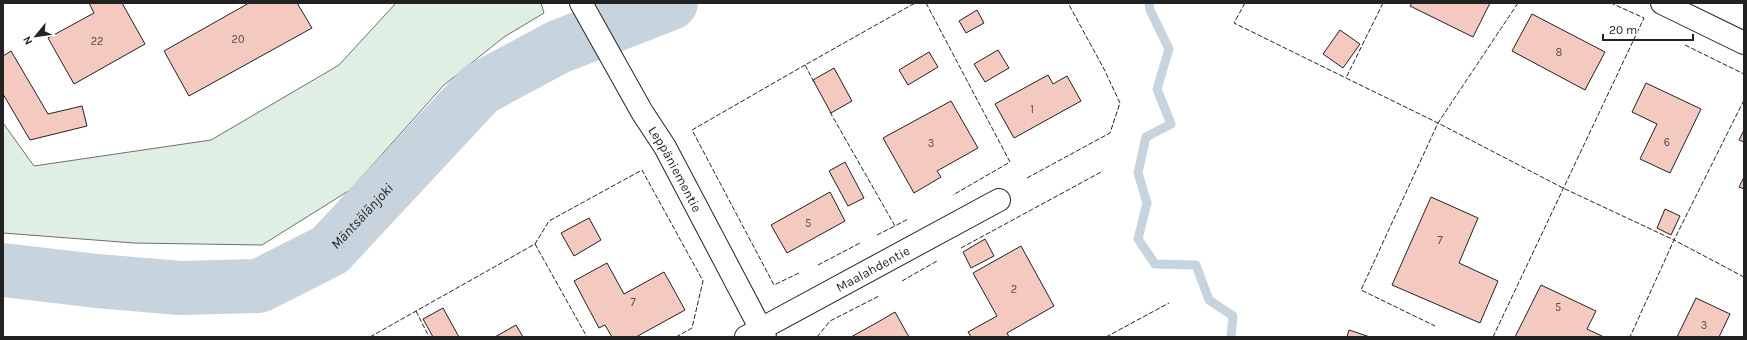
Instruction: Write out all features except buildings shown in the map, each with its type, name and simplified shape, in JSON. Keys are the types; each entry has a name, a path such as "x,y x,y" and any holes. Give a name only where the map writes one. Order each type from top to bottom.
{"street":[{"name":"Leppäniementie","path":"581,3 642,112 665,147 757,334"},
{"path":"1662,3 1744,43"},
{"name":"Maalahdentie","path":"757,334 999,200"}],"green space":[{"path":"396,3 541,3 544,13 504,37 444,85 350,190 262,245 134,243 3,233 3,123 34,166 211,140 339,65"}],"waterway":[{"name":"Mäntsälänjoki","path":"3,270 97,281 180,288 259,286 330,250 480,89 558,47 671,3"},
{"path":"1149,3 1150,10 1169,49 1157,89 1171,124 1146,137 1138,173 1147,203 1138,239 1155,264 1196,265 1209,300 1233,316 1231,337"}],"fence":[{"path":"814,82 805,65 915,3"},
{"path":"926,3 1010,162 953,195"},
{"path":"1027,178 1110,133 1120,103 1104,69 1068,3"},
{"path":"1245,3 1234,23 1346,78"},
{"path":"1383,3 1346,78 1438,123 1361,290 1435,326"},
{"path":"1518,3 1438,123 1563,188 1674,240 1630,337"},
{"path":"1493,337 1644,18 1611,3"},
{"path":"1685,45 1744,74"},
{"path":"799,273 774,285 692,130 805,65"},
{"path":"1744,100 1674,240 1744,277"},
{"path":"830,112 895,226 908,219"},
{"path":"370,337 535,244 549,221 642,170 703,281 692,328 676,337"},
{"path":"961,248 1103,171"},
{"path":"877,235 895,226"},
{"path":"818,265 860,243"},
{"path":"535,244 587,337"},
{"path":"902,281 937,261"},
{"path":"817,337 830,321 879,296"},
{"path":"1106,337 1169,303"},
{"path":"416,311 429,337"}]}
